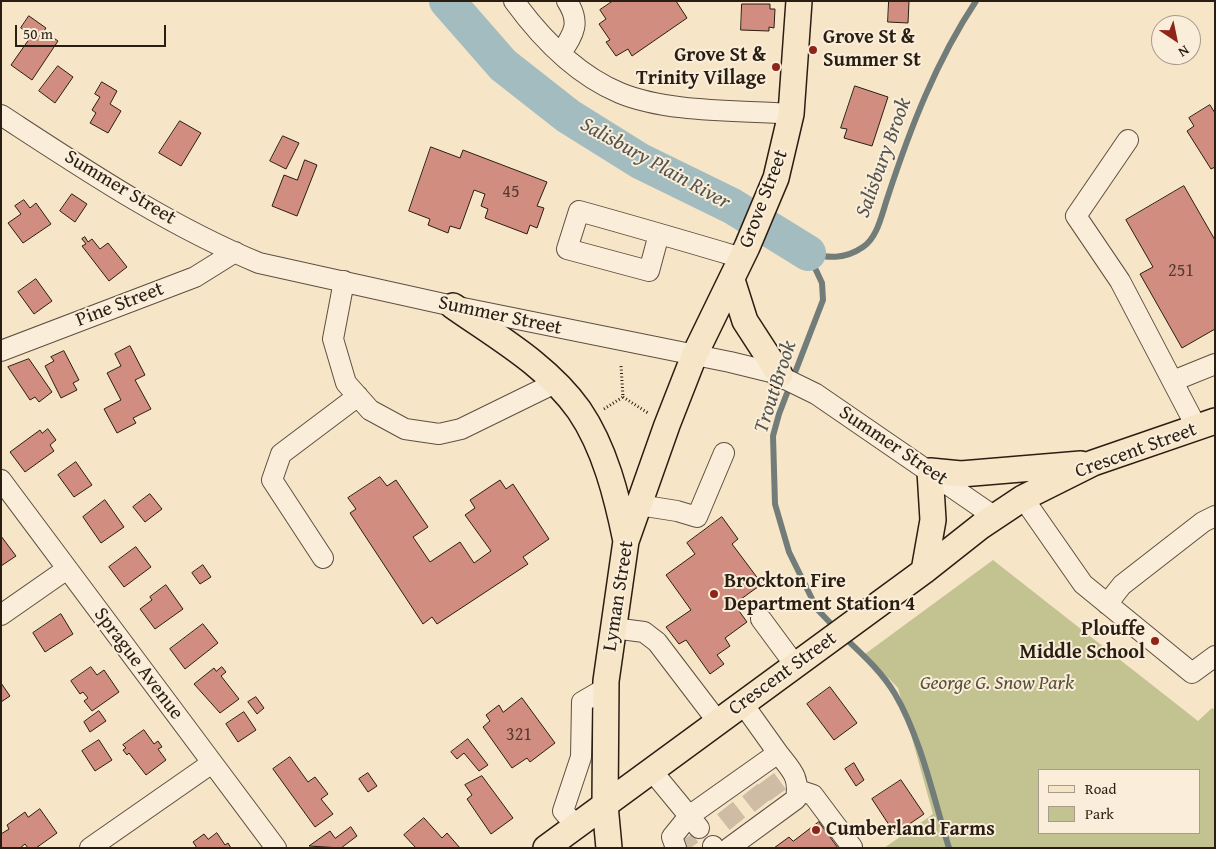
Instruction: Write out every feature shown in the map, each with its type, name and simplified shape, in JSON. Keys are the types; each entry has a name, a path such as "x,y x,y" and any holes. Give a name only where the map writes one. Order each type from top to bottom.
{"main road":[{"name":"Grove Street","path":"694,356 768,201 783,155 791,114 799,1"},
{"path":"740,262 745,322 780,375"},
{"path":"453,306 527,357 555,383 579,410 596,439 617,498 626,541"},
{"name":"Lyman Street","path":"609,848 604,805 606,688 626,541 694,356"},
{"name":"Crescent Street","path":"546,848 1023,498 1093,463 1206,425"},
{"path":"924,571 933,520 930,472 961,474 1093,463"}],"street":[{"path":"514,1 560,53 600,82 620,93 680,106 791,114"},
{"path":"560,53 574,33 575,14 567,1"},
{"name":"Summer Street","path":"1,115 146,206 235,252 287,270 730,362 780,375 816,394 995,517"},
{"path":"1128,140 1076,216 1120,281 1173,381 1206,425"},
{"path":"659,234 740,262"},
{"name":"Pine Street","path":"1,351 195,277 235,252"},
{"path":"344,281 333,339 346,383 370,410 405,429 439,434 473,424 555,383"},
{"path":"1173,381 1215,364"},
{"path":"323,558 272,480 281,454 358,396"},
{"path":"639,505 678,511 697,517 724,452"},
{"name":"Sprague Avenue","path":"1,480 276,848"},
{"path":"1023,498 1082,584 1192,673 1215,656"},
{"path":"1107,604 1122,585 1203,522 1215,516"},
{"path":"1,615 67,569"},
{"path":"761,619 795,665"},
{"path":"613,628 644,632 657,642 718,722"},
{"path":"576,826 563,811 581,757 582,702 606,688"},
{"path":"743,704 796,776 780,804"},
{"path":"652,770 685,832 754,779 778,753"},
{"path":"90,848 212,764"},
{"path":"719,847 780,804 814,795 852,847"}],"path":[{"path":"620,366 623,397"},
{"path":"623,397 648,413"},
{"path":"598,414 623,397"}],"green space":[{"name":"George G. Snow Park","path":"993,560 1198,721 1212,708 1215,710 1215,848 884,848 933,814 898,688 865,654"}],"building":[{"path":"613,1 676,1 687,18 632,56 628,49 616,56 606,42 610,40 599,24 606,19 600,10"},
{"path":"889,1 909,1 908,23 888,22"},
{"path":"742,4 770,4 770,9 775,9 774,28 769,27 769,31 741,30"},
{"path":"29,16 46,28 44,31 58,41 32,80 11,65 32,35 21,28"},
{"path":"58,66 73,77 55,103 39,91"},
{"path":"102,82 117,91 110,104 121,111 108,133 90,123 96,113 92,110 100,97 95,94"},
{"path":"855,86 888,97 872,146 844,138 847,129 841,128"},
{"path":"1210,105 1215,113 1215,167 1211,169 1187,131 1194,126 1189,118"},
{"path":"180,121 201,133 181,166 159,153"},
{"path":"283,136 299,143 286,169 270,161"},
{"path":"431,147 460,158 463,150 547,182 537,206 544,208 537,228 530,225 527,234 485,218 488,209 481,206 485,194 474,190 460,229 450,226 448,233 428,225 430,219 409,211"},
{"path":"305,160 317,165 297,216 272,206 284,175 297,180"},
{"path":"1184,186 1215,240 1215,329 1182,348 1140,274 1153,267 1126,220"},
{"path":"72,194 87,204 75,222 60,211"},
{"path":"24,200 30,208 36,203 51,224 23,243 8,223 21,214 15,206"},
{"path":"85,237 88,242 92,239 100,249 108,243 127,267 109,281 82,246 86,244 82,239"},
{"path":"36,279 52,301 34,314 18,292"},
{"path":"130,346 145,375 135,380 151,409 133,418 136,423 117,433 104,409 121,400 107,373 121,366 115,354"},
{"path":"64,351 79,380 73,383 77,390 61,398 45,366 54,361 51,357"},
{"path":"29,359 52,392 39,402 35,397 30,400 8,367"},
{"path":"48,429 56,440 50,445 54,451 25,472 10,452 40,430 42,433"},
{"path":"76,462 92,485 74,497 58,475"},
{"path":"380,477 387,486 396,480 428,527 413,537 430,562 460,542 474,563 491,551 465,515 475,508 470,500 500,480 506,489 513,484 549,539 523,557 528,564 437,624 432,617 423,624 350,513 356,509 348,498"},
{"path":"150,494 162,509 145,522 133,507"},
{"path":"105,500 124,527 101,543 83,517"},
{"name":"Brockton Fire Department Station 4","path":"722,517 738,539 732,544 762,584 734,604 747,622 725,638 730,646 717,655 724,664 710,674 686,640 679,644 666,627 691,610 666,575 695,554 687,543"},
{"path":"1,536 16,556 1,566"},
{"path":"136,547 151,567 124,587 109,567"},
{"path":"203,565 211,577 200,584 192,573"},
{"path":"166,585 183,609 155,629 140,609 152,600 150,597"},
{"path":"61,614 73,634 45,652 33,633"},
{"path":"203,624 218,643 185,669 170,649"},
{"path":"91,667 97,675 104,670 119,692 92,711 84,701 88,698 83,692 80,694 71,681"},
{"path":"222,667 226,672 221,676 239,699 220,713 194,684 214,668 216,671"},
{"path":"1,683 10,696 1,702"},
{"path":"830,687 857,723 834,740 807,704"},
{"path":"256,697 264,708 257,714 248,702"},
{"path":"522,698 555,743 530,762 527,758 512,768 483,727 490,721 486,715 499,705 503,712"},
{"path":"99,711 106,721 90,732 84,722"},
{"path":"244,712 256,730 238,742 226,724"},
{"path":"144,730 154,744 158,741 162,747 158,749 166,760 146,775 129,753 127,755 123,750 126,748 123,745"},
{"path":"468,739 488,765 479,771 464,753 457,759 451,752"},
{"path":"99,740 112,760 95,771 82,751"},
{"path":"290,757 308,782 315,777 328,794 321,799 333,814 315,827 273,769"},
{"path":"854,763 864,780 856,786 845,769"},
{"path":"368,773 377,786 368,792 359,779"},
{"path":"482,776 513,818 491,834 467,799 472,795 465,785"},
{"path":"901,780 924,814 895,834 872,799"},
{"path":"40,809 57,833 36,848 28,848 25,844 20,848 1,848 1,834 9,829 7,825 25,812 28,817"},
{"path":"424,818 442,838 447,833 460,848 416,848 404,835"},
{"name":"Cumberland Farms","path":"819,822 838,848 774,848 789,837 793,841"},
{"path":"351,827 357,836 341,848 309,846 330,831 335,838"},
{"path":"217,833 225,845 228,843 231,848 197,848 193,842 204,834 208,839"}],"waterway":[{"name":"Salisbury Plain River","path":"447,1 503,65 568,116 640,161 732,206 808,253"},
{"name":"Salisbury Brook","path":"808,253 829,257 843,256 856,251 868,243 879,224 905,146 936,71 976,1"},
{"name":"Trout Brook","path":"808,253 822,283 823,300 779,414 773,436 775,504 789,552 817,609 837,630"},
{"name":"Trout Brook","path":"844,637 884,678 904,711 920,749 949,848"}],"tunnel":[{"path":"766,779 780,798"},
{"path":"750,790 765,809"},
{"path":"725,808 740,827"},
{"path":"684,839 690,848"}],"place":[{"name":"Grove St & Summer St","path":"813,50"},
{"name":"Grove St & Trinity Village","path":"776,67"},
{"name":"Brockton Fire Department Station 4","path":"714,594"},
{"name":"Plouffe Middle School","path":"1155,641"},
{"name":"Cumberland Farms","path":"816,830"}]}
